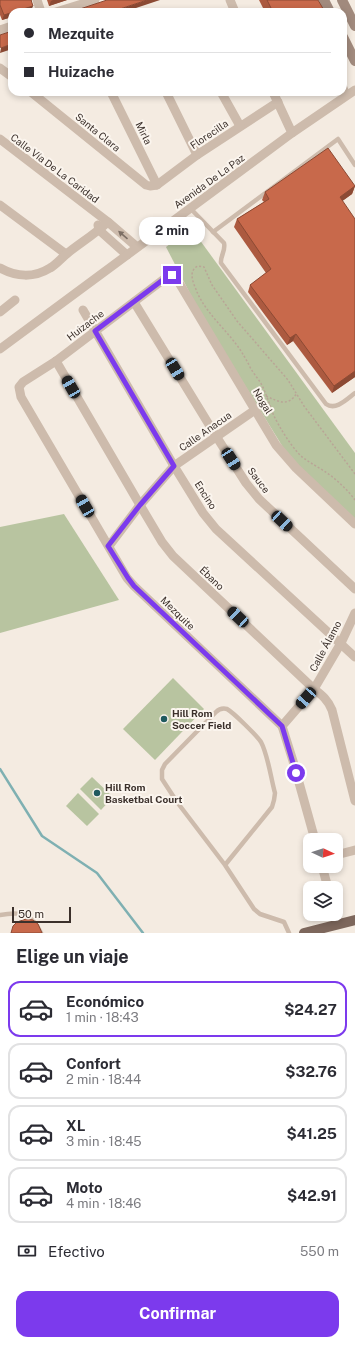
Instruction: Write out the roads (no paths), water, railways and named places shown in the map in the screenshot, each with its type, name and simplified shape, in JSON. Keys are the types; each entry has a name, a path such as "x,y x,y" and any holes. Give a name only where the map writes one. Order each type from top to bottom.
{"main road":[{"path":"347,10 355,26"},
{"path":"347,49 355,61"},
{"path":"304,933 355,920"}],"street":[{"path":"68,8 90,1"},
{"name":"Santa Clara","path":"36,96 146,185 155,185"},
{"name":"Mirla","path":"113,96 155,185"},
{"path":"168,96 197,155"},
{"path":"223,96 240,126"},
{"path":"275,96 292,133"},
{"name":"Avenida De La Paz","path":"0,349 292,133 346,96"},
{"name":"Florecilla","path":"155,185 197,155 278,102"},
{"name":"Calle Vía De La Caridad","path":"2,142 97,213 137,247"},
{"path":"0,206 66,254"},
{"name":"Calle Vía De La Caridad","path":"97,213 99,230"},
{"path":"0,268 15,275 23,276 42,272 51,268 66,254 108,222"},
{"path":"99,230 127,255"},
{"name":"Huizache","path":"21,397 19,387 23,382 56,361 168,276 172,275"},
{"name":"Nogal","path":"172,275 177,278 276,445 296,468 355,524"},
{"path":"0,312 15,300"},
{"name":"Sauce","path":"134,302 246,483 259,499 355,589"},
{"name":"Encino","path":"83,310 203,513 216,528 355,657"},
{"name":"Ébano","path":"56,361 162,542 173,556 314,689 324,696 332,710 355,801"},
{"name":"Mezquite","path":"21,397 108,546 134,586 282,726 313,833"},
{"name":"Calle Anacua","path":"108,546 140,505 174,466 255,410"},
{"name":"Calle Álamo","path":"282,726 314,689 355,613"},
{"path":"343,853 355,850"}],"lane":[{"path":"213,232 338,139 355,165"},
{"path":"190,208 225,246 221,263 326,404 332,407 337,406 355,393"},
{"path":"225,865 272,807 275,794 261,743 235,715 227,709 220,709 168,760 161,774 164,784 225,865 254,909 260,914 284,922 289,933"},
{"path":"0,915 17,913 26,915 37,925 41,933"}],"waterway":[{"path":"0,769 42,836 97,873 143,933"}],"place":[{"name":"Hill Rom Soccer Field","path":"164,719"},
{"name":"Hill Rom Basketbal Court","path":"97,793"}]}
